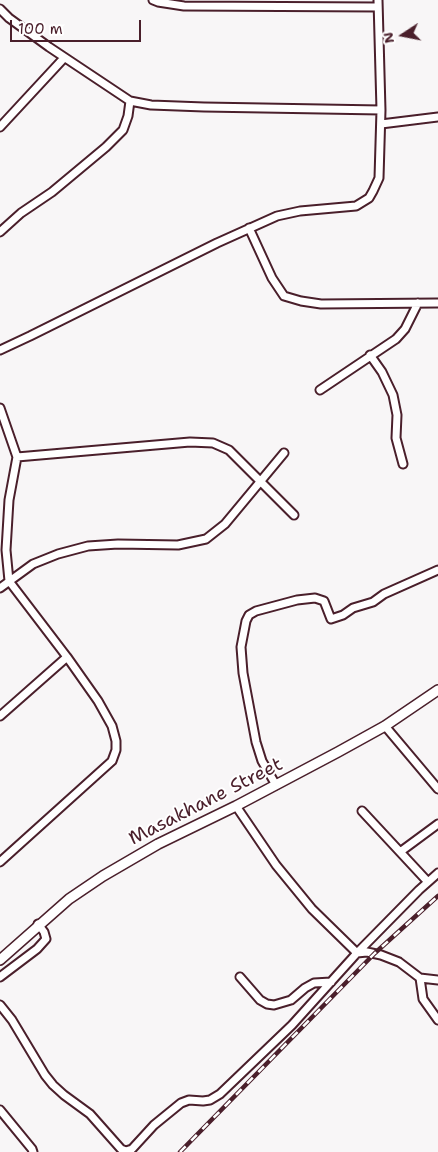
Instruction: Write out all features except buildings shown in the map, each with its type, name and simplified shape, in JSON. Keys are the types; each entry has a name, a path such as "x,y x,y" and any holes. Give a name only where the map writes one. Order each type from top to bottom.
{"street":[{"path":"0,350 276,216 300,211 356,206 369,198 374,191 378,178 381,110 378,3 184,6 153,0"},
{"path":"0,9 9,18 64,58 130,101 151,105 204,107 381,110"},
{"path":"0,127 64,58"},
{"path":"0,232 21,213 52,192 123,130 128,116 130,101"},
{"path":"380,124 438,117"},
{"path":"249,228 272,278 284,296 301,302 321,304 438,303"},
{"path":"320,390 396,339 405,329 418,303"},
{"path":"370,355 382,372 393,395 397,415 396,438 403,464"},
{"path":"0,408 17,457 9,500 6,550 9,581 67,657 98,702 112,726 116,741 116,750 112,761 0,862"},
{"path":"17,457 190,442 213,443 229,450 294,515"},
{"path":"0,588 33,564 58,554 88,546 118,544 178,545 201,541 225,524 284,453"},
{"path":"276,785 262,761 256,742 243,673 241,647 249,615 256,611 297,600 320,598 324,601 331,619 353,608 373,602 384,594 438,570"},
{"path":"0,716 67,657"},
{"name":"Masakhane Street","path":"0,960 38,924 69,899 134,857 236,806 385,726 438,690"},
{"path":"385,726 438,788"},
{"path":"236,806 276,865 318,915 357,953 381,955 400,962 420,978 438,980"},
{"path":"362,811 428,882"},
{"path":"400,852 438,824"},
{"path":"0,1005 12,1020 45,1075 64,1095 90,1114 121,1150 126,1151 132,1149 154,1125 181,1103 189,1100 210,1100 220,1094 292,1025 357,953 438,873"},
{"path":"0,977 37,950 46,939 44,932 38,924"},
{"path":"240,976 260,1000 274,1005 291,1000 314,983 330,982"},
{"path":"420,978 423,999 438,1020"},
{"path":"0,1110 33,1152"}],"railway":[{"path":"180,1152 375,953 438,896"}]}
